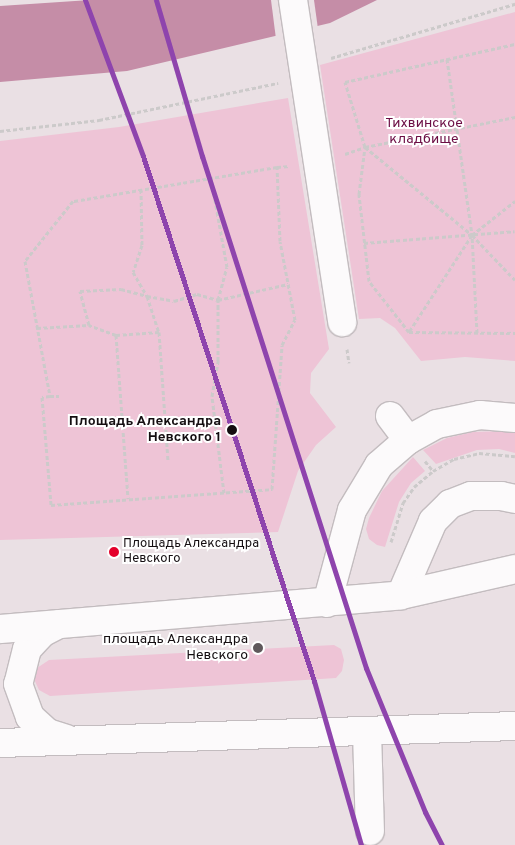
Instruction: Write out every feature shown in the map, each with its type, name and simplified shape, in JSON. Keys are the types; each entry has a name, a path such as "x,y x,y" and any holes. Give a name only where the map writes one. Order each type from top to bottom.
{"main road":[{"path":"293,0 311,67 342,322"},
{"path":"327,603 340,549 359,496 379,465 408,440 456,418 480,415 515,418"},
{"path":"390,416 408,440"},
{"path":"401,595 433,521 450,504 471,496 501,496 515,499"},
{"path":"0,628 327,603 401,595 515,570"},
{"path":"63,622 43,632 27,650 18,684 30,717 48,733 70,740"},
{"path":"0,743 515,726"},
{"path":"463,729 515,746"},
{"path":"367,732 370,831"}],"path":[{"path":"0,131 99,120 278,82 289,75 311,67 515,4"},
{"path":"409,332 369,281 359,194 365,147 345,82 515,44"},
{"path":"447,59 472,235 477,333"},
{"path":"342,155 365,147 515,117"},
{"path":"365,147 472,235 515,280"},
{"path":"50,396 25,261 73,201 277,167 300,165"},
{"path":"59,396 42,397 51,505 272,489 282,345 295,320 280,241 277,167"},
{"path":"211,178 227,267 218,300 218,361 212,396 224,493"},
{"path":"141,189 142,245 133,272 147,296 159,332 168,460"},
{"path":"409,332 472,235 515,201"},
{"path":"356,244 515,231"},
{"path":"89,325 80,291 121,289 174,301 197,294 218,300 288,284"},
{"path":"37,328 89,325 116,335 159,332"},
{"path":"409,332 515,334"},
{"path":"116,335 128,499"}],"green space":[{"name":"Тихвинское кладбище","path":"515,12 515,361 465,357 421,361 395,328 380,318 359,319 320,65"},
{"path":"288,98 329,349 311,373 310,393 336,427 316,445 298,471 278,532 0,540 0,141 119,127"},
{"path":"504,431 515,433 515,453 499,449 477,450 436,464 423,450 447,438 473,432"},
{"path":"413,457 425,471 411,483 399,502 385,547 377,545 369,539 366,529 369,518 382,491"},
{"path":"334,645 341,649 344,660 342,671 336,678 50,696 39,690 34,679 37,668 49,660"}],"shaded area":[{"path":"90,0 377,0 330,23 127,71 0,82 0,6"}],"pier":[{"path":"271,0 314,0 318,29 276,39"}],"transit line":[{"path":"85,0 143,156 314,681 361,845"},
{"path":"156,0 202,156 366,668 425,812 442,845"}],"place":[{"name":"Площадь Александра Невского 1","path":"232,430"},
{"name":"Площадь Александра Невского","path":"114,552"},
{"name":"площадь Александра Невского","path":"258,648"}]}
